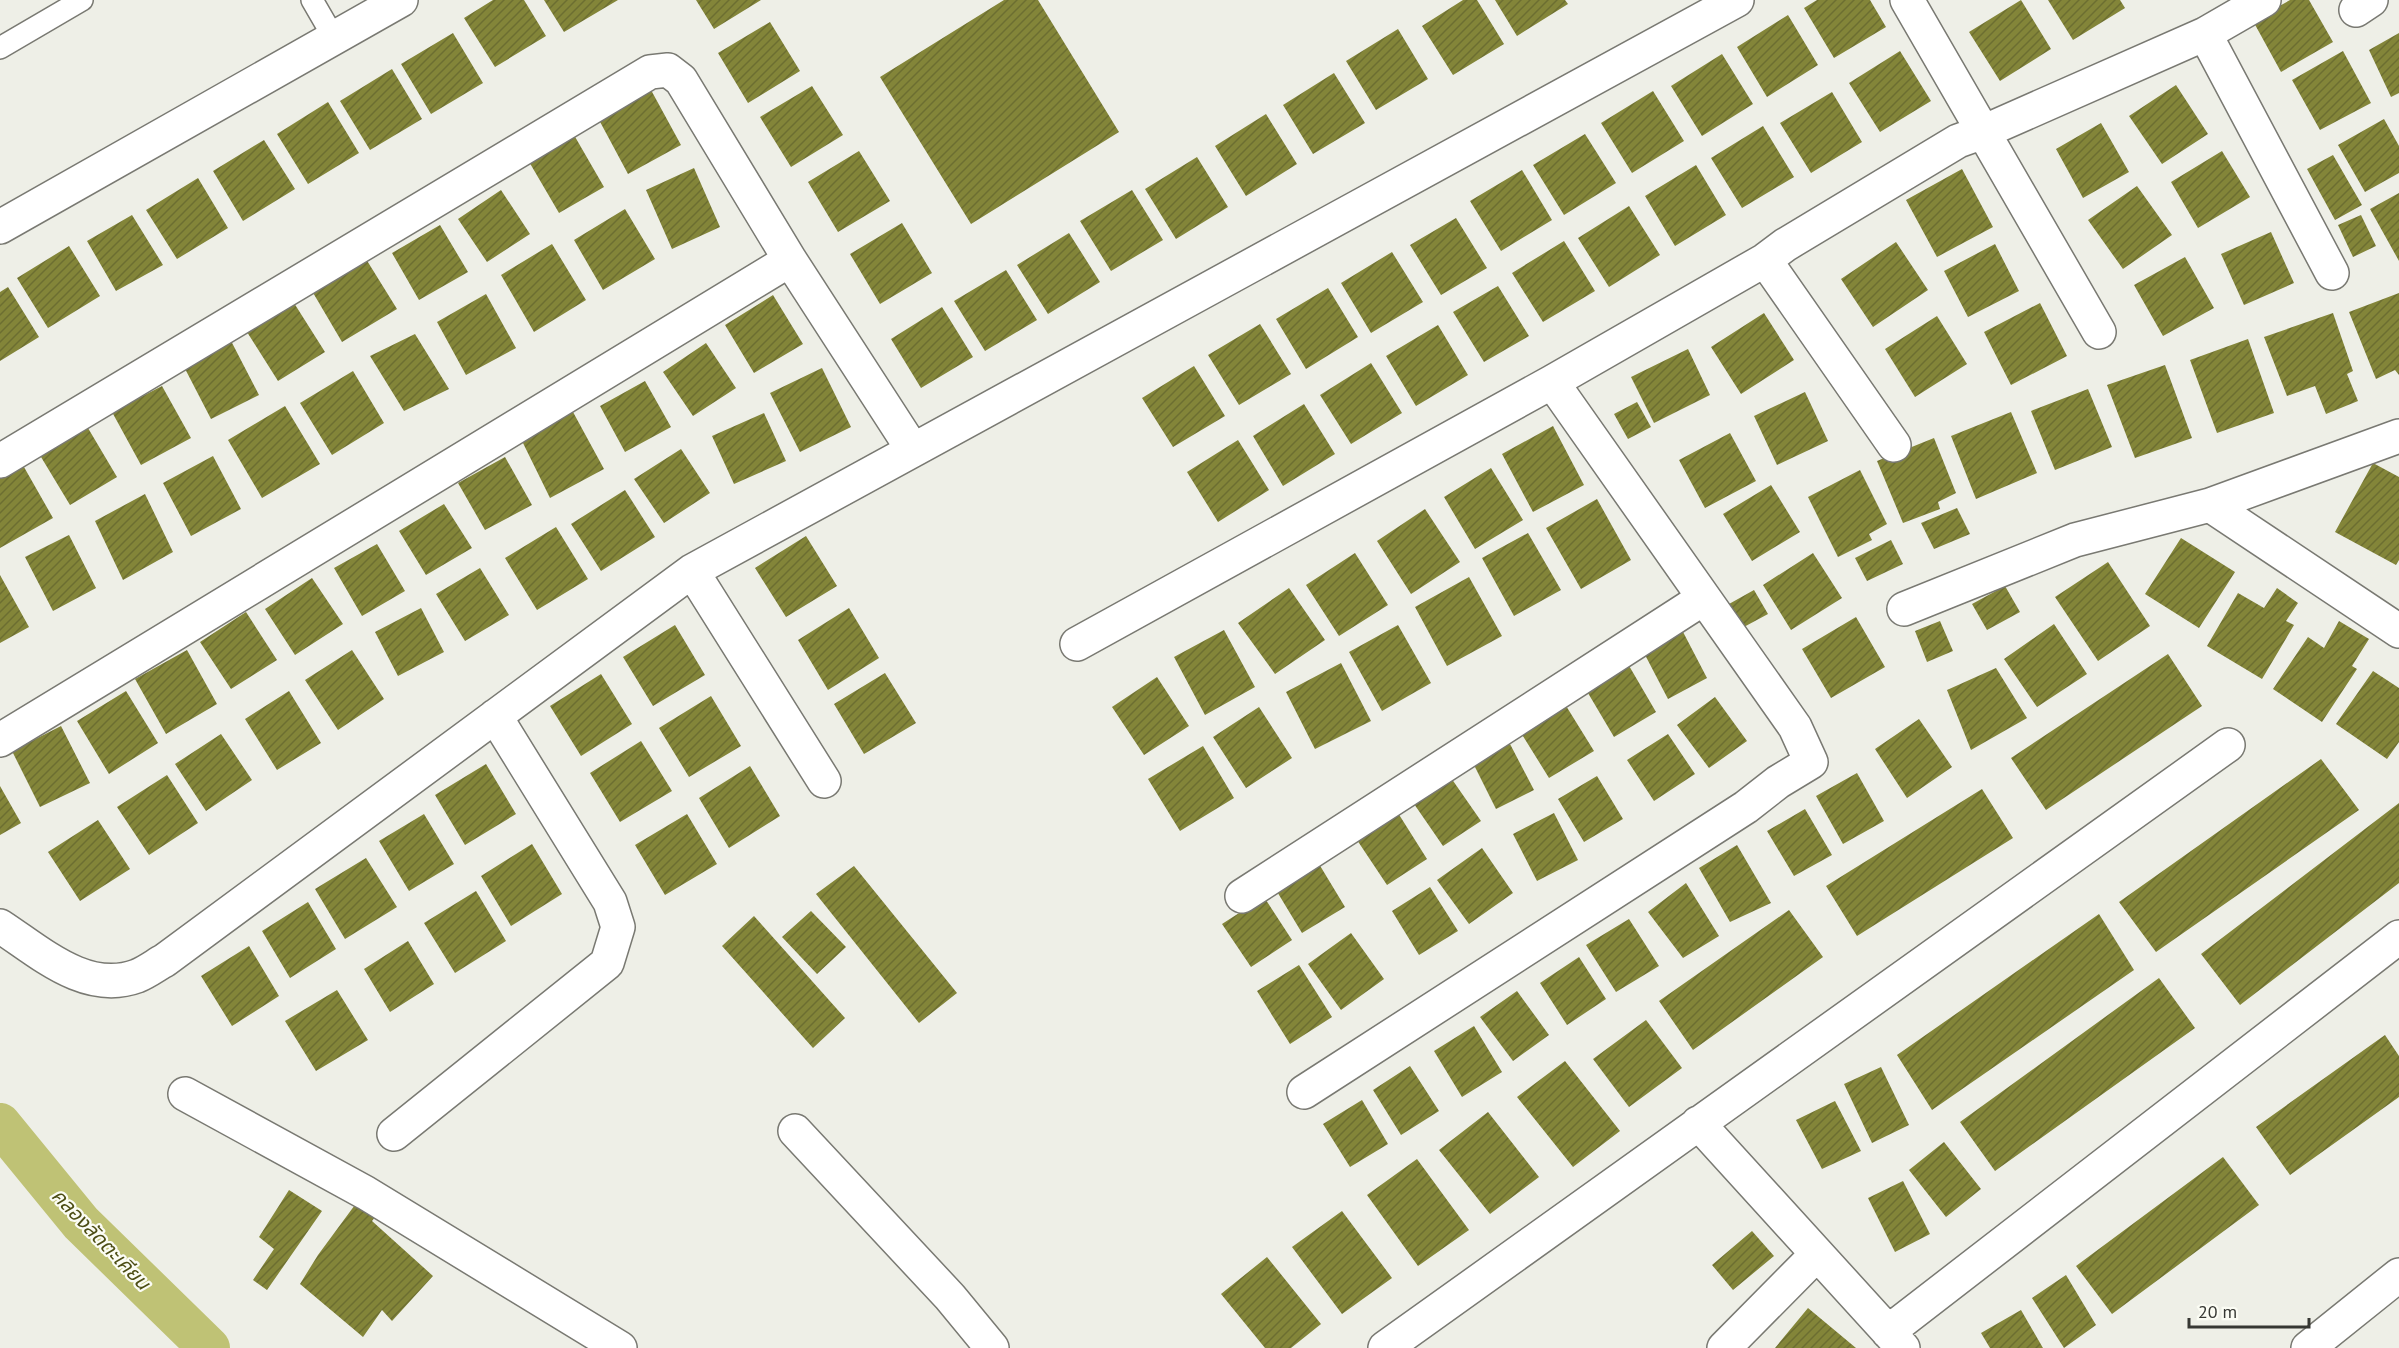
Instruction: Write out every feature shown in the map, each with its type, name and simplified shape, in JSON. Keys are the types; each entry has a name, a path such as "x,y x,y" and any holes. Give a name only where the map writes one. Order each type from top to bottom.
{"street":[{"path":"0,227 401,0"},
{"path":"0,926 69,972 106,981 137,976 165,960 692,571 1737,0"},
{"path":"1906,0 2099,332"},
{"path":"1077,644 1552,382 1765,260 1785,245 1958,141 2205,34 2264,0"},
{"path":"2205,34 2332,273"},
{"path":"0,461 650,72 668,70 681,80 790,260 913,450"},
{"path":"0,740 790,260"},
{"path":"1765,260 1894,445"},
{"path":"1304,1092 1736,814 1778,782 1811,762 1795,727 1552,382"},
{"path":"1904,609 2075,540 2210,505 2399,436"},
{"path":"2210,505 2399,631"},
{"path":"692,571 824,781"},
{"path":"1242,896 1704,598"},
{"path":"394,1134 607,963 618,927 610,902 495,716"},
{"path":"1385,1348 2228,745"},
{"path":"1698,1123 1895,1340 2399,937"},
{"path":"185,1094 366,1193 620,1348"},
{"path":"795,1131 950,1297 992,1348"},
{"path":"1724,1348 1817,1254"},
{"path":"2308,1348 2399,1275"}],"lane":[{"path":"0,48 82,0"},
{"path":"312,0 334,38"}],"building":[{"path":"493,0 524,0 546,36 495,67 464,18"},
{"path":"544,0 618,0 564,32"},
{"path":"696,0 761,0 714,29"},
{"path":"1004,0 1038,0 1119,132 971,224 880,77"},
{"path":"1463,0 1477,0 1504,44 1453,75 1422,26"},
{"path":"1495,0 1565,0 1568,4 1517,36"},
{"path":"1817,0 1870,0 1886,27 1834,58 1804,8"},
{"path":"2021,0 2051,49 2000,81 1969,32"},
{"path":"2048,0 2120,0 2125,8 2073,40"},
{"path":"2290,0 2309,0 2333,42 2281,72 2253,21"},
{"path":"1788,15 1818,65 1767,97 1737,47"},
{"path":"770,22 800,71 748,103 718,53"},
{"path":"1398,29 1428,79 1376,110 1346,61"},
{"path":"453,33 483,83 431,114 401,64"},
{"path":"2399,33 2399,93 2391,97 2369,50"},
{"path":"1900,51 1931,101 1880,132 1849,83"},
{"path":"2343,51 2371,103 2320,130 2292,80"},
{"path":"1722,54 1753,104 1702,136 1671,86"},
{"path":"392,69 422,119 370,150 340,101"},
{"path":"1334,73 1365,123 1313,154 1283,105"},
{"path":"2176,85 2208,134 2162,164 2129,116"},
{"path":"812,86 843,135 791,167 760,117"},
{"path":"651,90 681,145 628,174 598,118"},
{"path":"1653,91 1684,141 1632,173 1601,123"},
{"path":"1832,92 1862,142 1811,173 1780,123"},
{"path":"328,102 359,153 308,184 277,134"},
{"path":"1266,114 1297,164 1246,196 1215,146"},
{"path":"2384,119 2399,146 2399,173 2365,192 2338,145"},
{"path":"2101,123 2129,172 2083,198 2056,149"},
{"path":"1763,126 1794,177 1742,208 1711,158"},
{"path":"1585,134 1616,183 1564,215 1533,165"},
{"path":"574,135 604,187 559,213 528,160"},
{"path":"264,140 295,189 243,221 213,171"},
{"path":"859,151 890,201 838,232 808,182"},
{"path":"2222,151 2250,197 2198,228 2171,182"},
{"path":"2333,155 2362,205 2335,220 2307,169"},
{"path":"1197,157 1228,207 1176,239 1145,189"},
{"path":"1696,165 1726,215 1675,246 1645,196"},
{"path":"694,168 720,227 672,249 646,190"},
{"path":"1962,169 1993,227 1937,257 1906,200"},
{"path":"1522,170 1552,220 1501,251 1470,201"},
{"path":"198,178 228,228 177,259 146,210"},
{"path":"2137,186 2172,235 2123,269 2088,220"},
{"path":"501,190 530,234 487,262 458,219"},
{"path":"1132,190 1163,240 1111,271 1080,221"},
{"path":"2399,193 2399,261 2370,209"},
{"path":"1629,206 1660,255 1609,287 1578,238"},
{"path":"625,209 655,259 603,290 574,240"},
{"path":"132,215 163,265 116,291 87,241"},
{"path":"2361,215 2376,246 2353,257 2338,225"},
{"path":"1456,218 1487,268 1441,295 1410,245"},
{"path":"902,223 932,273 880,304 850,254"},
{"path":"440,225 468,272 419,300 392,253"},
{"path":"2271,232 2294,283 2244,305 2221,254"},
{"path":"1069,233 1100,282 1048,314 1017,265"},
{"path":"1564,241 1595,291 1543,322 1512,273"},
{"path":"1896,242 1928,290 1873,327 1841,279"},
{"path":"552,244 586,300 534,332 501,275"},
{"path":"1995,244 2019,291 1968,317 1944,271"},
{"path":"69,246 100,296 48,328 17,278"},
{"path":"1392,252 1423,302 1371,333 1341,283"},
{"path":"2185,257 2214,308 2163,336 2134,285"},
{"path":"366,259 397,309 342,342 312,291"},
{"path":"1006,270 1037,320 985,351 954,301"},
{"path":"1498,286 1529,336 1484,362 1453,312"},
{"path":"8,287 39,337 0,361 0,292"},
{"path":"1328,288 1358,337 1306,369 1276,319"},
{"path":"2399,293 2399,375 2395,370 2376,379 2349,312"},
{"path":"486,294 516,348 466,375 437,322"},
{"path":"773,295 803,344 754,373 725,325"},
{"path":"294,303 325,352 278,381 247,332"},
{"path":"2040,303 2067,356 2011,385 1984,332"},
{"path":"942,307 973,357 921,388 891,339"},
{"path":"1764,313 1794,360 1741,394 1711,347"},
{"path":"2333,313 2353,371 2347,374 2358,401 2326,414 2315,386 2287,396 2264,337"},
{"path":"1937,316 1967,364 1915,397 1885,349"},
{"path":"1260,324 1291,374 1239,405 1208,355"},
{"path":"1438,325 1468,375 1416,406 1386,356"},
{"path":"415,334 449,389 404,411 370,356"},
{"path":"229,337 259,395 211,419 181,361"},
{"path":"2248,339 2274,413 2217,433 2190,360"},
{"path":"706,343 736,388 693,416 663,372"},
{"path":"1688,349 1710,395 1654,423 1631,377"},
{"path":"1371,363 1402,413 1351,444 1320,395"},
{"path":"2165,365 2192,438 2135,458 2107,385"},
{"path":"1194,366 1225,416 1173,447 1142,398"},
{"path":"822,368 851,427 800,452 770,393"},
{"path":"353,371 384,423 332,455 300,403"},
{"path":"645,381 671,427 625,452 600,406"},
{"path":"162,386 191,438 141,465 112,412"},
{"path":"2088,389 2112,447 2055,470 2031,411"},
{"path":"1805,392 1828,441 1777,465 1754,416"},
{"path":"1637,402 1651,427 1628,439 1614,414"},
{"path":"1304,404 1335,454 1283,486 1253,436"},
{"path":"285,406 320,464 262,498 228,440"},
{"path":"573,412 604,469 550,498 522,441"},
{"path":"2011,412 2037,473 1976,499 1951,436"},
{"path":"764,413 786,461 734,484 712,436"},
{"path":"85,423 117,477 70,505 38,452"},
{"path":"1553,426 1584,485 1533,512 1502,454"},
{"path":"1730,433 1756,481 1705,508 1679,460"},
{"path":"1934,438 1956,493 1938,502 1940,509 1903,523 1877,461"},
{"path":"1238,440 1269,490 1218,522 1187,472"},
{"path":"681,449 710,493 664,523 634,479"},
{"path":"213,456 241,509 191,536 163,483"},
{"path":"505,457 532,505 485,530 458,483"},
{"path":"20,460 53,518 0,548 0,471"},
{"path":"2373,463 2399,477 2399,560 2396,565 2335,532"},
{"path":"1491,468 1523,520 1475,549 1444,497"},
{"path":"1860,470 1887,524 1869,534 1872,540 1838,557 1808,497"},
{"path":"1771,485 1800,532 1752,561 1723,514"},
{"path":"625,490 655,537 601,571 571,524"},
{"path":"145,494 173,552 123,580 95,521"},
{"path":"1597,499 1631,560 1581,589 1546,528"},
{"path":"444,504 472,548 426,575 399,531"},
{"path":"1957,508 1970,534 1934,549 1921,523"},
{"path":"1425,509 1460,562 1411,594 1377,541"},
{"path":"556,527 588,579 537,610 505,558"},
{"path":"1528,533 1561,590 1514,616 1482,558"},
{"path":"69,535 96,588 53,611 25,557"},
{"path":"806,536 837,586 786,617 755,568"},
{"path":"2181,538 2235,572 2199,628 2145,594"},
{"path":"1891,540 1903,564 1867,581 1855,558"},
{"path":"377,544 405,591 362,616 334,568"},
{"path":"1355,553 1388,605 1339,636 1306,585"},
{"path":"1813,553 1842,598 1791,630 1763,585"},
{"path":"2108,562 2150,626 2098,661 2055,597"},
{"path":"480,568 509,615 465,641 436,594"},
{"path":"0,575 29,627 0,643"},
{"path":"1469,577 1502,636 1447,666 1415,607"},
{"path":"312,578 343,624 295,655 265,609"},
{"path":"2005,586 2020,612 1987,630 1972,604"},
{"path":"1289,588 1325,640 1275,674 1238,623"},
{"path":"2277,588 2298,603 2286,621 2294,625 2262,679 2207,646 2238,593 2264,608"},
{"path":"1754,590 1768,614 1742,628 1729,604"},
{"path":"421,608 444,652 398,676 375,632"},
{"path":"849,608 879,658 828,690 798,640"},
{"path":"246,612 277,660 231,689 200,642"},
{"path":"1856,617 1885,667 1831,698 1802,649"},
{"path":"1940,621 1953,651 1927,662 1915,631"},
{"path":"2339,621 2369,639 2352,666 2357,669 2322,722 2273,689 2308,637 2324,648"},
{"path":"2054,624 2087,674 2037,707 2004,659"},
{"path":"675,625 705,675 653,706 623,657"},
{"path":"1398,625 1431,683 1382,711 1349,652"},
{"path":"1224,630 1255,687 1205,715 1174,657"},
{"path":"1682,630 1707,678 1668,699 1643,651"},
{"path":"187,650 217,704 166,734 135,679"},
{"path":"352,650 384,699 338,730 305,680"},
{"path":"2168,654 2202,706 2046,810 2011,758"},
{"path":"1341,663 1371,721 1315,749 1286,692"},
{"path":"1628,664 1656,712 1614,737 1585,688"},
{"path":"1996,668 2027,718 1971,750 1947,690"},
{"path":"2373,671 2399,688 2399,742 2387,759 2336,724"},
{"path":"885,673 916,723 864,754 834,704"},
{"path":"601,674 632,724 581,756 550,706"},
{"path":"1157,677 1189,726 1144,755 1112,707"},
{"path":"126,691 158,743 109,774 77,721"},
{"path":"289,691 321,743 277,770 245,719"},
{"path":"711,696 741,746 689,777 659,728"},
{"path":"1715,697 1747,741 1709,768 1677,725"},
{"path":"1563,701 1594,751 1549,778 1518,728"},
{"path":"1259,707 1292,758 1246,788 1213,737"},
{"path":"1919,719 1952,767 1907,798 1875,749"},
{"path":"61,726 90,783 40,807 12,751"},
{"path":"221,734 252,780 206,811 175,764"},
{"path":"1668,734 1695,774 1654,801 1627,760"},
{"path":"641,741 672,791 620,822 590,773"},
{"path":"1510,744 1534,790 1496,809 1473,763"},
{"path":"1203,746 1234,798 1180,831 1148,779"},
{"path":"2321,759 2359,810 2156,952 2119,902"},
{"path":"486,764 516,814 465,845 435,795"},
{"path":"750,766 780,816 729,848 699,798"},
{"path":"1857,773 1884,821 1843,844 1816,796"},
{"path":"167,775 198,823 149,855 117,807"},
{"path":"1449,775 1481,821 1443,846 1412,801"},
{"path":"1597,776 1623,819 1584,842 1558,799"},
{"path":"0,786 21,823 0,835"},
{"path":"1982,789 2013,838 1857,936 1826,886"},
{"path":"2399,803 2399,883 2240,1005 2201,954"},
{"path":"1805,809 1832,855 1794,876 1767,831"},
{"path":"1398,813 1427,859 1387,885 1357,840"},
{"path":"1554,813 1578,860 1537,881 1513,834"},
{"path":"424,814 454,864 409,891 379,841"},
{"path":"687,814 717,864 665,895 635,845"},
{"path":"98,820 130,869 80,901 48,852"},
{"path":"532,844 562,894 511,926 481,876"},
{"path":"1737,845 1771,903 1730,922 1699,868"},
{"path":"1482,848 1513,893 1469,924 1437,880"},
{"path":"366,858 397,907 345,939 315,889"},
{"path":"1319,864 1345,907 1302,933 1276,890"},
{"path":"854,866 957,993 919,1023 816,894"},
{"path":"1686,883 1719,936 1683,958 1648,912"},
{"path":"1430,887 1458,931 1419,955 1392,911"},
{"path":"476,891 506,941 455,973 424,923"},
{"path":"1264,897 1292,940 1251,967 1222,924"},
{"path":"308,902 336,949 290,978 262,931"},
{"path":"1789,910 1823,957 1693,1050 1659,1001"},
{"path":"811,911 846,947 817,974 782,937"},
{"path":"2099,914 2134,970 1932,1110 1897,1055"},
{"path":"754,916 845,1018 813,1048 722,946"},
{"path":"1629,919 1659,966 1616,992 1586,945"},
{"path":"1351,933 1384,979 1341,1010 1308,964"},
{"path":"408,941 434,984 390,1012 364,969"},
{"path":"249,946 279,996 232,1026 201,976"},
{"path":"1579,957 1606,999 1567,1025 1540,983"},
{"path":"1299,965 1332,1017 1290,1044 1257,991"},
{"path":"2159,978 2195,1028 1995,1171 1960,1122"},
{"path":"337,990 368,1040 316,1071 285,1021"},
{"path":"1517,991 1549,1035 1513,1061 1480,1017"},
{"path":"1646,1020 1682,1068 1629,1107 1593,1059"},
{"path":"1474,1026 1502,1072 1462,1097 1434,1051"},
{"path":"2385,1035 2399,1056 2399,1097 2290,1175 2256,1127"},
{"path":"1565,1061 1620,1131 1573,1167 1517,1097"},
{"path":"1410,1066 1439,1111 1401,1135 1373,1090"},
{"path":"1881,1067 1909,1125 1872,1143 1844,1084"},
{"path":"1362,1100 1388,1144 1350,1167 1323,1124"},
{"path":"1835,1101 1861,1151 1822,1169 1796,1120"},
{"path":"1488,1112 1539,1177 1490,1214 1439,1150"},
{"path":"1944,1142 1981,1189 1946,1217 1909,1170"},
{"path":"2223,1157 2259,1205 2112,1314 2076,1266"},
{"path":"1417,1159 1469,1230 1418,1266 1367,1195"},
{"path":"1903,1181 1930,1234 1895,1252 1868,1198"},
{"path":"289,1190 322,1211 267,1290 253,1280 274,1249 259,1237"},
{"path":"363,1194 382,1208 372,1221 433,1276 392,1321 382,1310 363,1337 300,1284 318,1255"},
{"path":"1342,1211 1392,1278 1342,1314 1292,1247"},
{"path":"1752,1231 1774,1256 1733,1290 1712,1265"},
{"path":"1267,1257 1321,1324 1291,1348 1265,1348 1221,1294"},
{"path":"2066,1275 2096,1325 2064,1348 2032,1298"},
{"path":"1808,1308 1856,1348 1775,1348"},
{"path":"2021,1310 2043,1348 1990,1348 1981,1333"}],"waterway":[{"name":"คลองลัดตะเคียน","path":"0,1124 81,1223 209,1348"}]}
